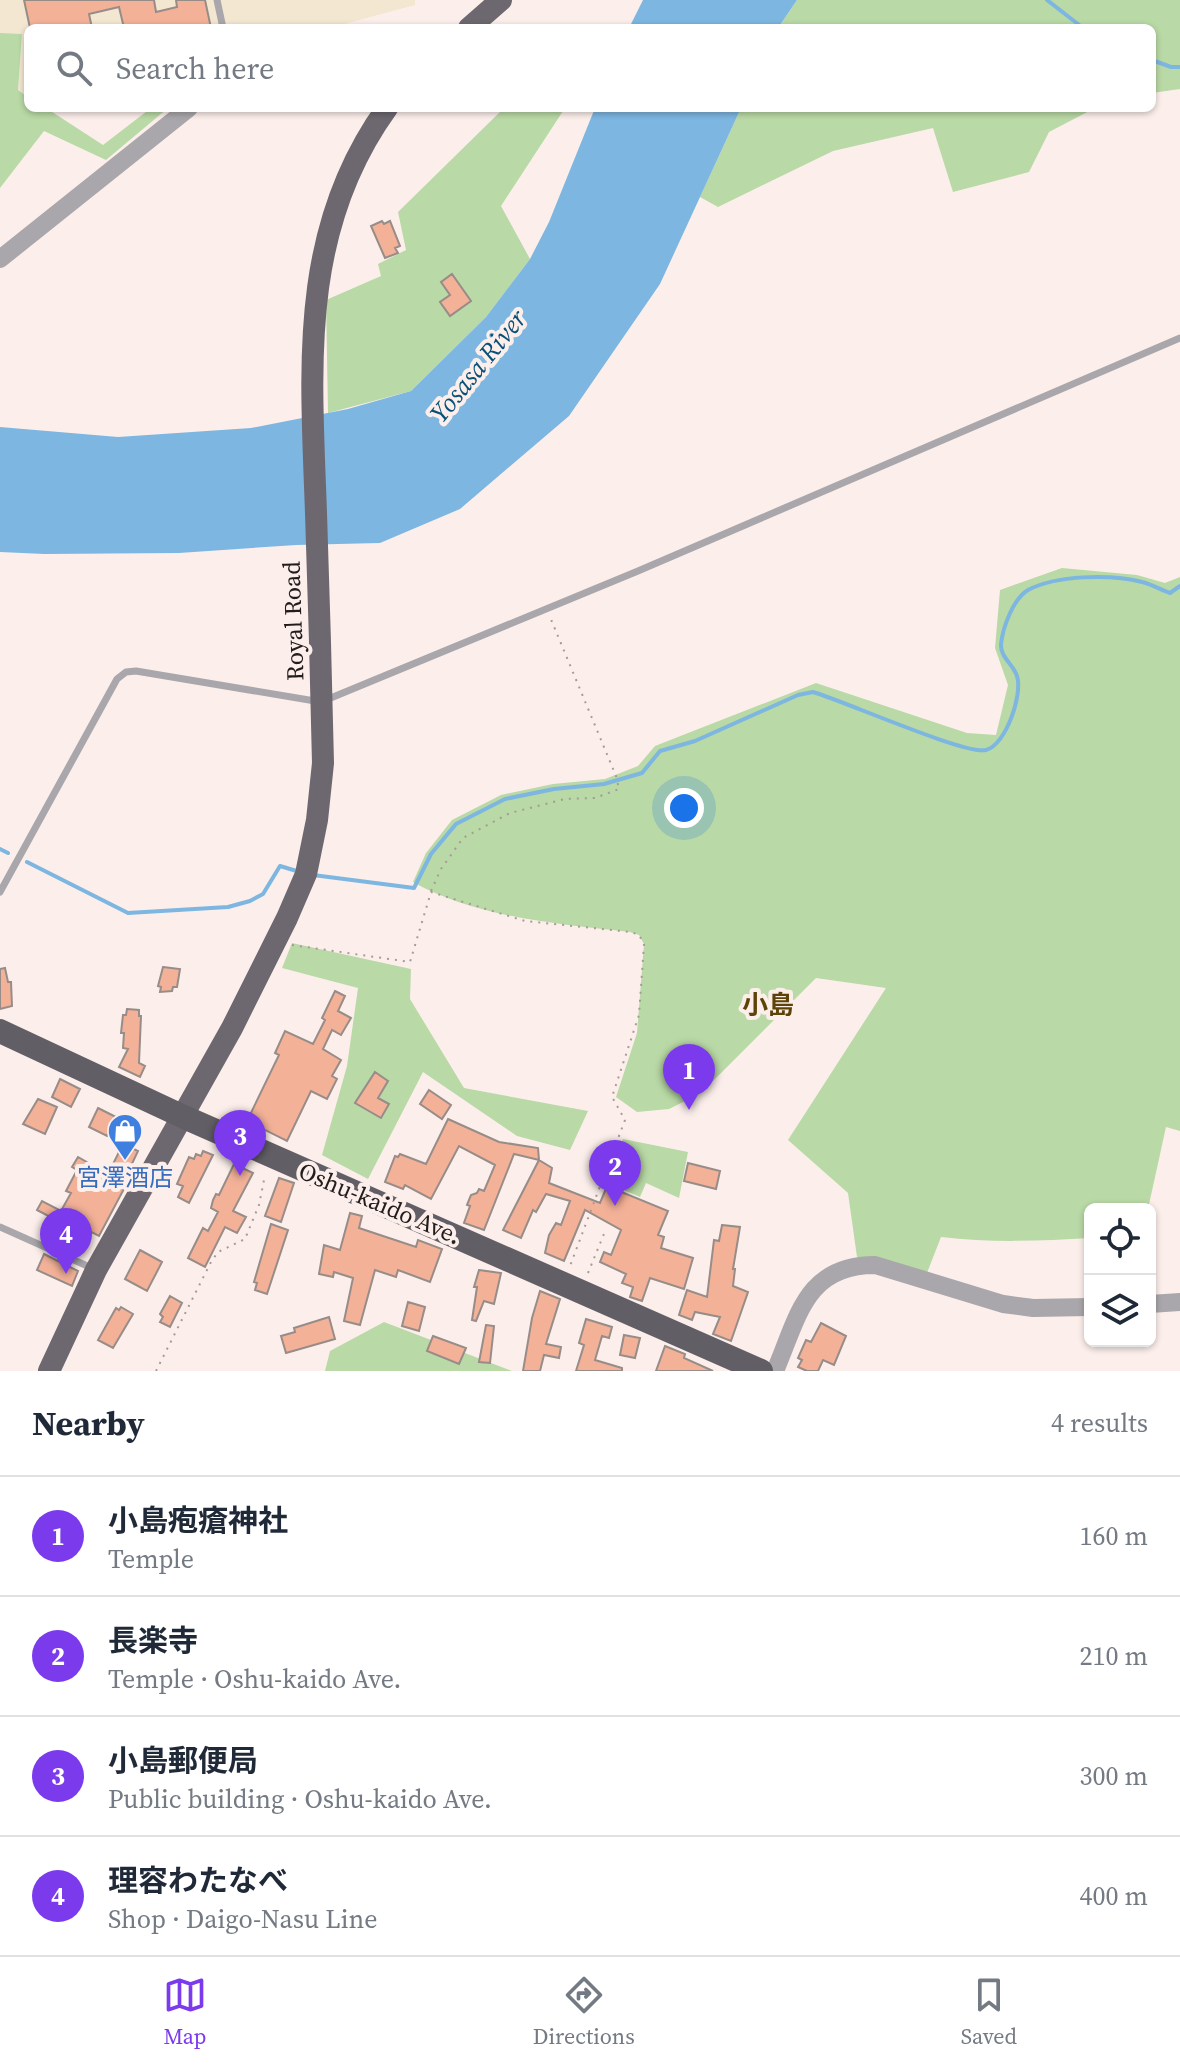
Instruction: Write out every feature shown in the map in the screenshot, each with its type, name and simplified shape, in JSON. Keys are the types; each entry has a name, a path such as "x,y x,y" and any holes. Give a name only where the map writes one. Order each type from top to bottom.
{"highway":[{"name":"Oshu-kaido Ave.","path":"0,1031 184,1117 761,1371"}],"main road":[{"path":"474,24 501,0"},
{"name":"Royal Road","path":"49,1371 96,1270 256,984 306,874 317,820 323,763 312,399 313,318 326,239 336,205 353,164 384,112"}],"street":[{"path":"0,259 184,112"},
{"path":"775,1371 805,1303 817,1284 834,1271 855,1265 875,1265 1003,1304 1033,1308 1084,1307"},
{"path":"1156,1304 1180,1302"}],"lane":[{"path":"217,0 222,24"},
{"path":"0,892 117,679 126,672 136,671 321,702 547,609 1180,338"},
{"path":"0,1227 96,1270"}],"path":[{"path":"275,943 410,962 431,892 441,869 463,838 510,813 565,799 595,798 619,789 547,609"},
{"path":"431,892 525,921 631,932 639,935 644,944 639,1015 612,1097 625,1120 585,1231 572,1286"},
{"path":"156,1371 211,1262 218,1252 245,1239 259,1205 266,1170"},
{"path":"572,1286 606,1229"}],"shaded area":[{"path":"0,0 415,0 415,5 345,24 24,24 24,94 18,90 22,35 0,33"}],"green space":[{"path":"797,0 1180,0 1180,89 1156,92 1156,24 781,24"},
{"path":"0,33 22,34 18,90 24,94 24,112 52,112 103,145 146,112 163,112 106,160 44,131 0,188"},
{"path":"500,112 562,112 501,206 530,259 486,317 411,391 328,413 326,300 381,276 378,264 406,250 398,212"},
{"path":"739,112 1087,112 1049,132 1029,172 953,192 933,128 833,151 718,207 700,197"},
{"path":"1062,568 1137,575 1165,583 1180,577 1180,1131 1166,1127 1149,1203 1084,1203 1084,1238 1015,1241 941,1237 927,1273 857,1257 848,1193 788,1140 886,988 816,978 701,1093 669,1109 637,1112 616,1097 637,1033 644,944 639,935 491,912 413,882 426,853 452,820 501,795 553,784 605,779 638,766 655,746 816,683 967,733 996,735 1008,685 995,648 1000,590"},
{"path":"292,943 411,969 410,999 464,1088 588,1111 570,1150 517,1136 423,1072 368,1179 322,1155 347,1066 358,988 282,968"},
{"path":"623,1139 688,1152 679,1198 646,1183 640,1197 605,1182"},
{"path":"384,1322 512,1371 325,1371 330,1351"}],"water":[{"path":"643,0 797,0 781,24 631,24"},
{"name":"Yosasa River","path":"593,112 739,112 660,284 569,416 460,509 380,543 179,553 0,552 0,427 118,437 251,428 348,409 411,391 486,317 530,259 549,222"}],"building":[{"path":"24,0 154,0 156,12 177,7 176,0 205,0 210,24 123,24 119,7 89,14 91,24 29,24"},
{"path":"382,221 384,224 390,221 400,246 395,248 398,253 385,258 371,226"},
{"path":"452,274 471,301 450,316 440,302 450,295 441,282"},
{"path":"163,967 180,969 177,987 173,987 172,991 160,992 161,987 158,986"},
{"path":"5,968 8,982 11,982 12,1006 0,1009 0,969"},
{"path":"335,991 345,996 338,1011 351,1018 341,1035 332,1030 323,1049 341,1060 332,1076 337,1079 327,1099 311,1091 287,1141 247,1121 279,1055 275,1053 285,1031 313,1044"},
{"path":"127,1009 139,1010 141,1016 139,1063 145,1066 140,1077 119,1067 128,1049 123,1048 124,1033 121,1033 123,1015 126,1015"},
{"path":"375,1072 388,1081 378,1098 389,1104 381,1118 355,1103"},
{"path":"60,1079 80,1089 71,1107 52,1097"},
{"path":"429,1090 451,1105 442,1119 420,1104"},
{"path":"38,1099 57,1107 45,1134 23,1124"},
{"path":"98,1108 116,1117 107,1136 89,1127"},
{"path":"448,1119 499,1142 538,1148 539,1160 514,1154 484,1230 464,1223 470,1206 467,1205 471,1195 479,1189 484,1191 495,1165 459,1146 431,1199 405,1185 403,1189 385,1182 395,1156 400,1154 426,1164"},
{"path":"123,1144 138,1151 130,1168 134,1170 99,1236 74,1223 62,1248 50,1242 58,1221 37,1210 42,1201 61,1211 71,1193 66,1191 77,1170 72,1167 78,1157 108,1174"},
{"path":"203,1151 213,1155 189,1203 178,1197 183,1186 177,1184 189,1157 194,1159 196,1154 201,1156"},
{"path":"539,1160 552,1168 549,1183 600,1203 607,1186 668,1211 658,1235 664,1237 661,1248 693,1258 684,1289 650,1278 642,1301 630,1297 633,1287 622,1283 626,1274 600,1262 604,1252 611,1255 621,1230 585,1210 564,1261 545,1253 549,1235 556,1223 561,1225 570,1201 546,1194 536,1212 533,1210 521,1238 503,1230"},
{"path":"688,1163 720,1171 716,1189 684,1181"},
{"path":"234,1164 253,1173 233,1211 246,1217 237,1233 225,1227 205,1267 188,1258 203,1228 208,1231 218,1212 211,1208 213,1200 216,1194 219,1195"},
{"path":"279,1178 294,1183 281,1222 265,1216"},
{"path":"350,1213 362,1216 359,1228 416,1247 418,1240 442,1249 430,1282 398,1270 396,1277 375,1270 360,1325 344,1321 353,1278 334,1272 333,1277 319,1274 324,1245 340,1250"},
{"path":"271,1224 288,1230 267,1294 255,1290 257,1283 254,1282"},
{"path":"722,1225 740,1227 733,1286 748,1292 731,1341 713,1334 720,1317 695,1312 692,1320 679,1315 687,1290 707,1297 714,1240 719,1241"},
{"path":"140,1250 162,1262 147,1291 125,1279"},
{"path":"44,1254 78,1271 72,1286 37,1270"},
{"path":"479,1270 501,1273 494,1304 484,1301 476,1321 472,1320 477,1287 474,1287"},
{"path":"540,1291 560,1299 546,1344 561,1347 559,1358 544,1355 540,1371 523,1371 532,1318"},
{"path":"170,1296 182,1303 170,1327 160,1322 163,1317 160,1314"},
{"path":"408,1302 425,1307 419,1331 402,1326"},
{"path":"121,1307 133,1314 113,1348 98,1340 116,1308 119,1310"},
{"path":"329,1317 335,1339 286,1353 281,1336 295,1332 294,1328"},
{"path":"586,1319 612,1327 609,1338 602,1336 595,1360 622,1368 622,1371 576,1371 584,1345 579,1343"},
{"path":"821,1323 846,1336 834,1365 823,1360 818,1371 807,1371 798,1367 802,1360 798,1358 806,1340 811,1342"},
{"path":"486,1325 494,1326 490,1363 479,1362"},
{"path":"624,1335 640,1338 635,1358 620,1355"},
{"path":"433,1336 466,1348 459,1364 427,1351"},
{"path":"665,1346 685,1354 684,1358 713,1371 656,1371"}],"waterway":[{"path":"1047,0 1078,24"},
{"path":"1156,61 1180,67"},
{"path":"313,875 414,888 431,854 456,824 505,799 554,789 604,784 642,773 660,751 695,741 798,695 813,692 930,736 986,750 1000,739 1006,729 1018,694 1017,676 1001,644 1010,614 1023,594 1053,581 1084,577 1129,579 1170,593 1180,586"},
{"path":"0,849 8,853"},
{"path":"27,862 128,913 228,907 263,894 280,866 300,872"}],"place":[{"name":"小島疱瘡神社","path":"689,1110"},
{"name":"宮澤酒店","path":"125,1162"},
{"name":"小島郵便局","path":"240,1176"},
{"name":"長楽寺","path":"615,1206"},
{"name":"理容わたなべ","path":"66,1274"}],"district":[{"name":"小島","path":"768,1005"}]}
